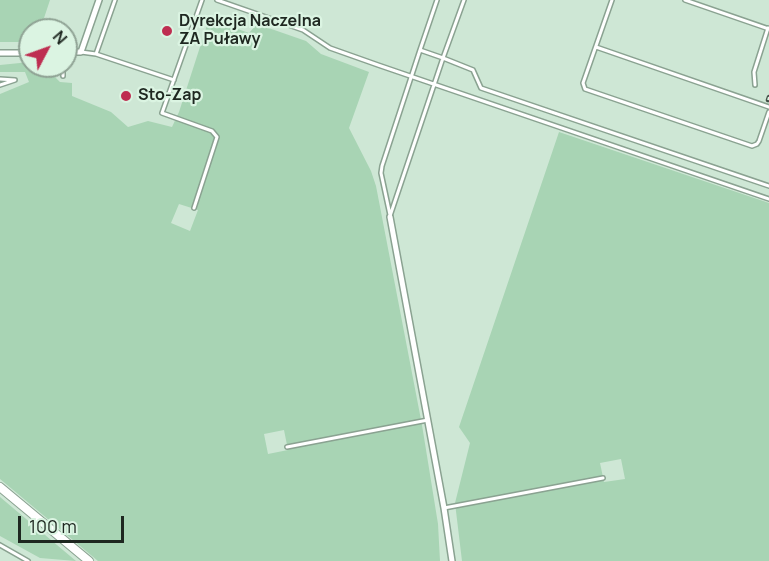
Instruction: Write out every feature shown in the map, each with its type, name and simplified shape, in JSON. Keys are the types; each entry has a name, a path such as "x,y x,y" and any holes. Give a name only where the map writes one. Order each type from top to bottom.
{"street":[{"path":"81,52 99,0"},
{"path":"0,53 18,53"},
{"path":"390,216 452,561"},
{"path":"0,487 89,561"}],"lane":[{"path":"96,54 115,0"},
{"path":"194,208 217,137 212,131 162,113 202,0"},
{"path":"217,0 303,30 330,48 412,78 769,199"},
{"path":"390,216 381,173 382,166 437,0"},
{"path":"390,216 464,0"},
{"path":"612,0 583,83 585,89 752,146 759,141 769,112"},
{"path":"685,0 768,28 754,72 755,85"},
{"path":"596,47 769,107"},
{"path":"420,50 473,70 481,88 769,186"},
{"path":"81,52 96,54 174,80"},
{"path":"0,79 15,80 0,85"},
{"path":"287,447 428,418"},
{"path":"444,508 603,478"},
{"path":"0,545 28,561"}],"green space":[{"path":"0,0 50,0 44,18 18,18 18,42 0,42"},
{"path":"209,19 249,33 257,24 306,41 321,54 369,72 349,128 376,186 422,425 438,524 440,561 98,561 0,479 0,94 29,82 27,78 56,78 60,82 72,83 72,96 111,112 128,127 148,121 172,127","holes":["179,204 198,210 190,231 171,223","284,430 288,450 268,454 264,434"]},
{"path":"18,63 18,72 0,72 0,65"},
{"path":"559,132 769,203 769,561 462,561 455,503 470,443 459,427","holes":["621,459 625,479 604,482 600,463"]},
{"path":"0,497 76,561 40,558 0,536"}],"place":[{"name":"Dyrekcja Naczelna ZA Puławy","path":"167,31"},
{"name":"Sto-Zap","path":"126,96"}]}
